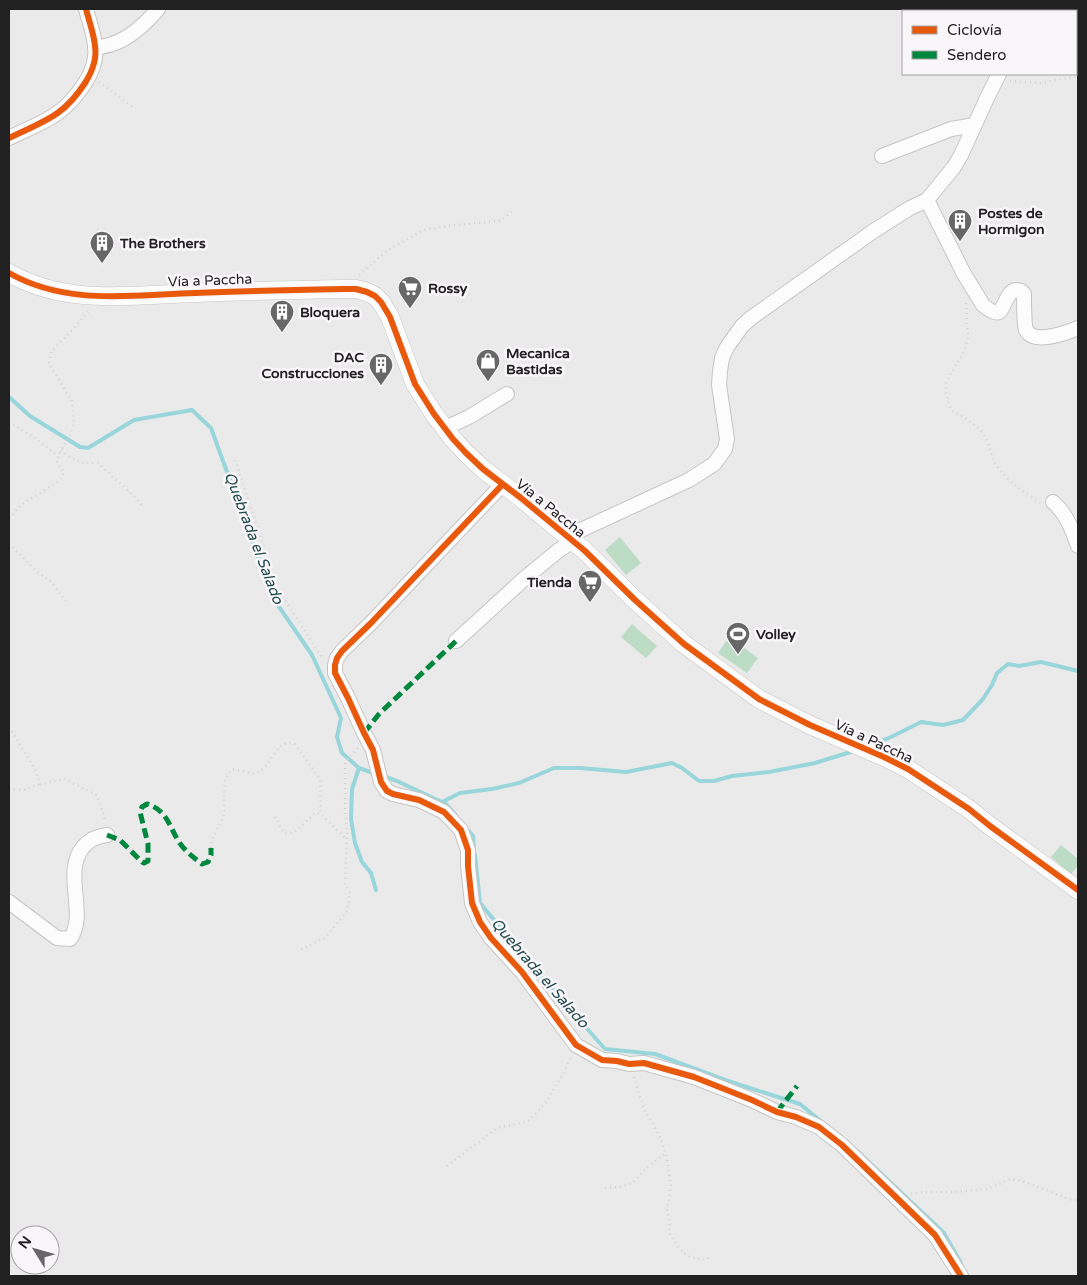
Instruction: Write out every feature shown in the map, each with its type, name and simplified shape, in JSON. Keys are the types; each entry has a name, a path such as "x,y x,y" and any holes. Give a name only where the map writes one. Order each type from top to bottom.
{"main road":[{"name":"Vía a Paccha","path":"9,273 39,287 64,294 94,296 343,288 356,289 375,296 390,317 415,384 434,414 466,454 571,539 684,644 759,699 810,725 884,757 908,770 962,804 1078,890"}],"street":[{"path":"9,138 43,123 60,112 75,98 89,76 94,64 95,47 86,9"},
{"path":"95,47 106,47 125,39 147,22 158,9"},
{"path":"456,641 571,539 690,480 714,464 725,449 727,439 720,385 722,358 727,347 742,326 874,230 927,200 961,156 998,77"},
{"path":"882,156 951,129 975,125"},
{"path":"927,200 964,274 983,304 992,312 1001,310 1009,294 1015,290 1021,290 1024,294 1026,329 1032,337 1039,338 1070,332 1078,328"},
{"path":"445,428 469,417 507,394"},
{"path":"502,485 337,658 335,673 373,750 381,782 387,792 419,800 444,812 461,830 468,850 472,904 480,922 491,938 522,972 576,1045 602,1060 630,1064 644,1063 694,1077 818,1127 842,1145 935,1235 961,1276"},
{"path":"1053,502 1062,510 1078,546"},
{"path":"9,902 57,938 70,939 74,934 77,921 74,865 78,854 87,843 107,835"}],"path":[{"path":"89,76 134,108"},
{"path":"998,77 1040,83 1078,76"},
{"path":"343,288 388,250 424,230 500,221 514,210"},
{"path":"964,274 968,337 964,352 946,382 946,394 951,410 978,428 987,441 994,463 1005,477 1047,506 1053,502"},
{"path":"9,518 22,504 60,481 64,472 57,463 58,456 71,433 74,422 72,401 49,364 51,352 90,309 94,296"},
{"path":"9,422 35,438 58,456"},
{"path":"61,450 71,458 84,463 98,463 132,494 141,505"},
{"path":"234,460 278,589 328,669 335,673"},
{"path":"9,544 52,583 66,601"},
{"path":"9,727 35,769 40,784"},
{"path":"211,848 212,839 226,814 225,781 229,773 233,770 253,773 264,769 281,745 287,742 294,743 320,779 321,814"},
{"path":"301,949 325,938 348,912 350,893 345,884 344,762 354,752"},
{"path":"9,789 24,790 40,784 65,779 96,795 103,812 107,835"},
{"path":"275,817 284,833 293,833 315,813 321,814 346,839"},
{"path":"446,1166 497,1128 527,1122 545,1104 563,1074 576,1045"},
{"path":"630,1064 644,1109 661,1139 665,1154 671,1186 667,1211 670,1223 669,1233 678,1247 687,1256 703,1260 709,1258"},
{"path":"605,1188 620,1187 633,1183 648,1167 665,1154"},
{"path":"913,1192 954,1192 987,1189 1010,1179 1022,1181 1072,1200 1078,1200"}],"green space":[{"path":"620,537 641,563 626,575 605,550"},
{"path":"632,624 657,646 646,658 621,637"},
{"name":"Volley","path":"729,637 758,658 747,673 718,653"},
{"path":"1061,845 1078,859 1078,866 1071,874 1051,857"}],"waterway":[{"name":"Quebrada el Salado","path":"9,397 30,416 80,447 88,448 134,420 192,410 211,428 273,598 312,655 341,718 337,737 342,753 359,768 376,774"},
{"path":"872,745 921,722 943,725 963,720 983,699 997,673 1008,664 1019,666 1041,662 1078,671"},
{"path":"442,802 460,793 519,783 554,768 626,772 672,763 699,781 714,781 732,776 769,772 815,763 854,751"},
{"path":"359,768 352,789 351,819 355,843 362,862 371,873 376,890"},
{"name":"Quebrada el Salado","path":"383,776 446,804 455,814"},
{"name":"Quebrada el Salado","path":"467,829 473,836 474,848"},
{"name":"Quebrada el Salado","path":"475,855 480,903 605,1049 655,1054 728,1081 800,1104 822,1122"},
{"name":"Quebrada el Salado","path":"856,1150 944,1233 961,1263"}],"marked path":[{"path":"364,733 379,714 456,641"},
{"path":"107,835 120,840 142,862 148,861 148,844 140,812 142,807 147,804 163,814 181,845 202,864 208,862 211,848"},
{"path":"777,1112 797,1086"}],"cycle path":[{"path":"9,138 61,111 69,104 88,79 95,51 94,37 86,9"},
{"path":"9,273 31,283 54,290 100,296 343,289 356,289 375,296 390,317 415,384 453,439 483,469 585,551 684,644 759,699 810,725 908,769 969,809 1078,890"},
{"path":"502,485 337,658 335,673 373,750 381,782 387,791 393,794 419,800 444,812 461,830 468,850 472,903 480,922 491,938 522,972 576,1045 602,1060 629,1064 644,1063 694,1077 777,1112 796,1117 819,1127 842,1145 935,1235 961,1276"}],"place":[{"name":"Postes de Hormigon","path":"960,242"},
{"name":"The Brothers","path":"102,264"},
{"name":"Rossy","path":"410,309"},
{"name":"Bloquera","path":"282,333"},
{"name":"Mecanica Bastidas","path":"488,382"},
{"name":"DAC Construcciones","path":"381,386"},
{"name":"Tienda","path":"590,603"},
{"name":"Volley","path":"738,655"}]}
